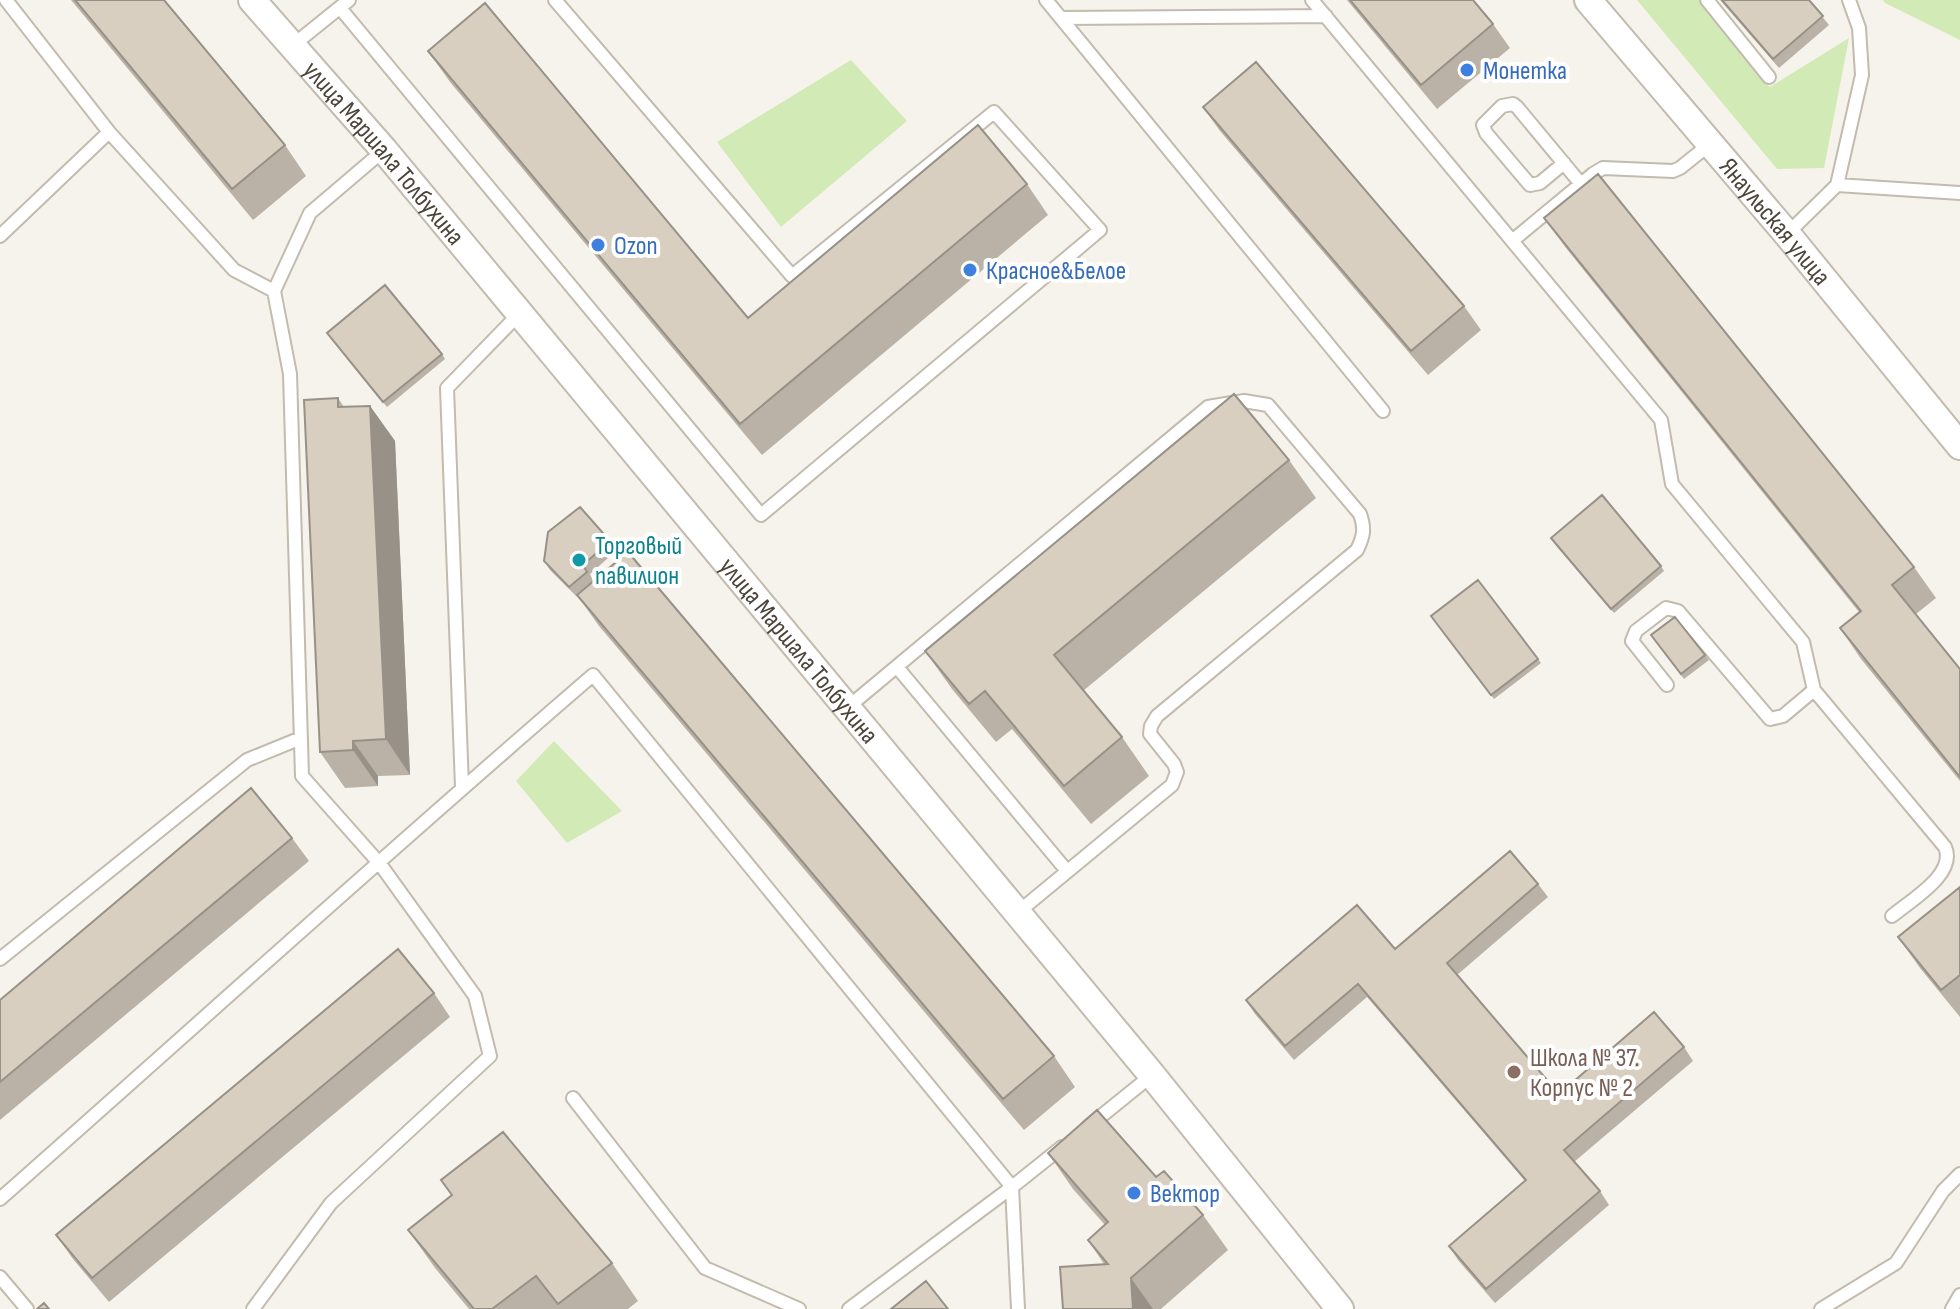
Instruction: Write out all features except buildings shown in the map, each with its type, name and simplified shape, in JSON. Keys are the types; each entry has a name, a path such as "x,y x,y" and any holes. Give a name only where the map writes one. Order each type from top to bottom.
{"street":[{"name":"улица Маршала Толбухина","path":"252,0 384,150 1152,1075 1340,1309"},
{"name":"Янаульская улица","path":"1588,0 1787,234 1960,446"}],"lane":[{"path":"6,0 109,132 234,270 274,291"},
{"path":"292,46 345,4 761,515 1100,230 994,112 792,276 555,0"},
{"path":"1046,0 1383,411"},
{"path":"1312,0 1661,420 1672,484 1803,642 1814,690 1945,847 1949,855 1943,873 1892,916"},
{"path":"1707,0 1769,77"},
{"path":"1787,234 1837,185 1862,75 1859,28 1849,0"},
{"path":"1062,18 1326,16"},
{"path":"1564,163 1540,183 1530,185 1486,133 1483,125 1502,106 1513,104 1564,163 1581,184"},
{"path":"0,236 109,132"},
{"path":"1512,241 1603,168 1664,171 1680,168 1710,144"},
{"path":"253,1309 331,1203 490,1056 475,996 380,864 302,776 290,374 274,291 310,213 384,150"},
{"path":"1837,185 1960,193"},
{"path":"462,787 447,388 518,315"},
{"path":"846,709 1208,407 1244,401 1268,405 1360,514 1364,526 1357,550 1157,716 1150,734 1174,764 1176,779 1017,913"},
{"path":"1667,685 1632,641 1636,631 1666,608 1678,611 1770,719 1783,716 1814,690"},
{"path":"897,667 1067,871"},
{"path":"0,1197 380,864 462,787 593,675 1012,1187 1018,1309"},
{"path":"0,959 247,760 301,738"},
{"path":"849,1309 1012,1187 1152,1075"},
{"path":"573,1098 705,1268 799,1309"},
{"path":"1821,1309 1896,1263 1943,1191 1960,1174"},
{"path":"0,1277 27,1309"},
{"path":"1952,1309 1960,1295"}],"green space":[{"path":"1637,0 1699,0 1770,87 1849,38 1824,168 1777,169"},
{"path":"1883,0 1960,0 1960,40 1885,3"},
{"path":"851,60 907,121 781,227 717,142"},
{"path":"554,741 622,811 567,843 516,781"}],"place":[{"name":"Монетка","path":"1467,70"},
{"name":"Ozon","path":"598,245"},
{"name":"Красное&Белое","path":"970,270"},
{"name":"Торговый павилион","path":"579,560"},
{"name":"Школа № 37. Корпус № 2","path":"1514,1072"},
{"name":"Вектор","path":"1134,1193"}]}
